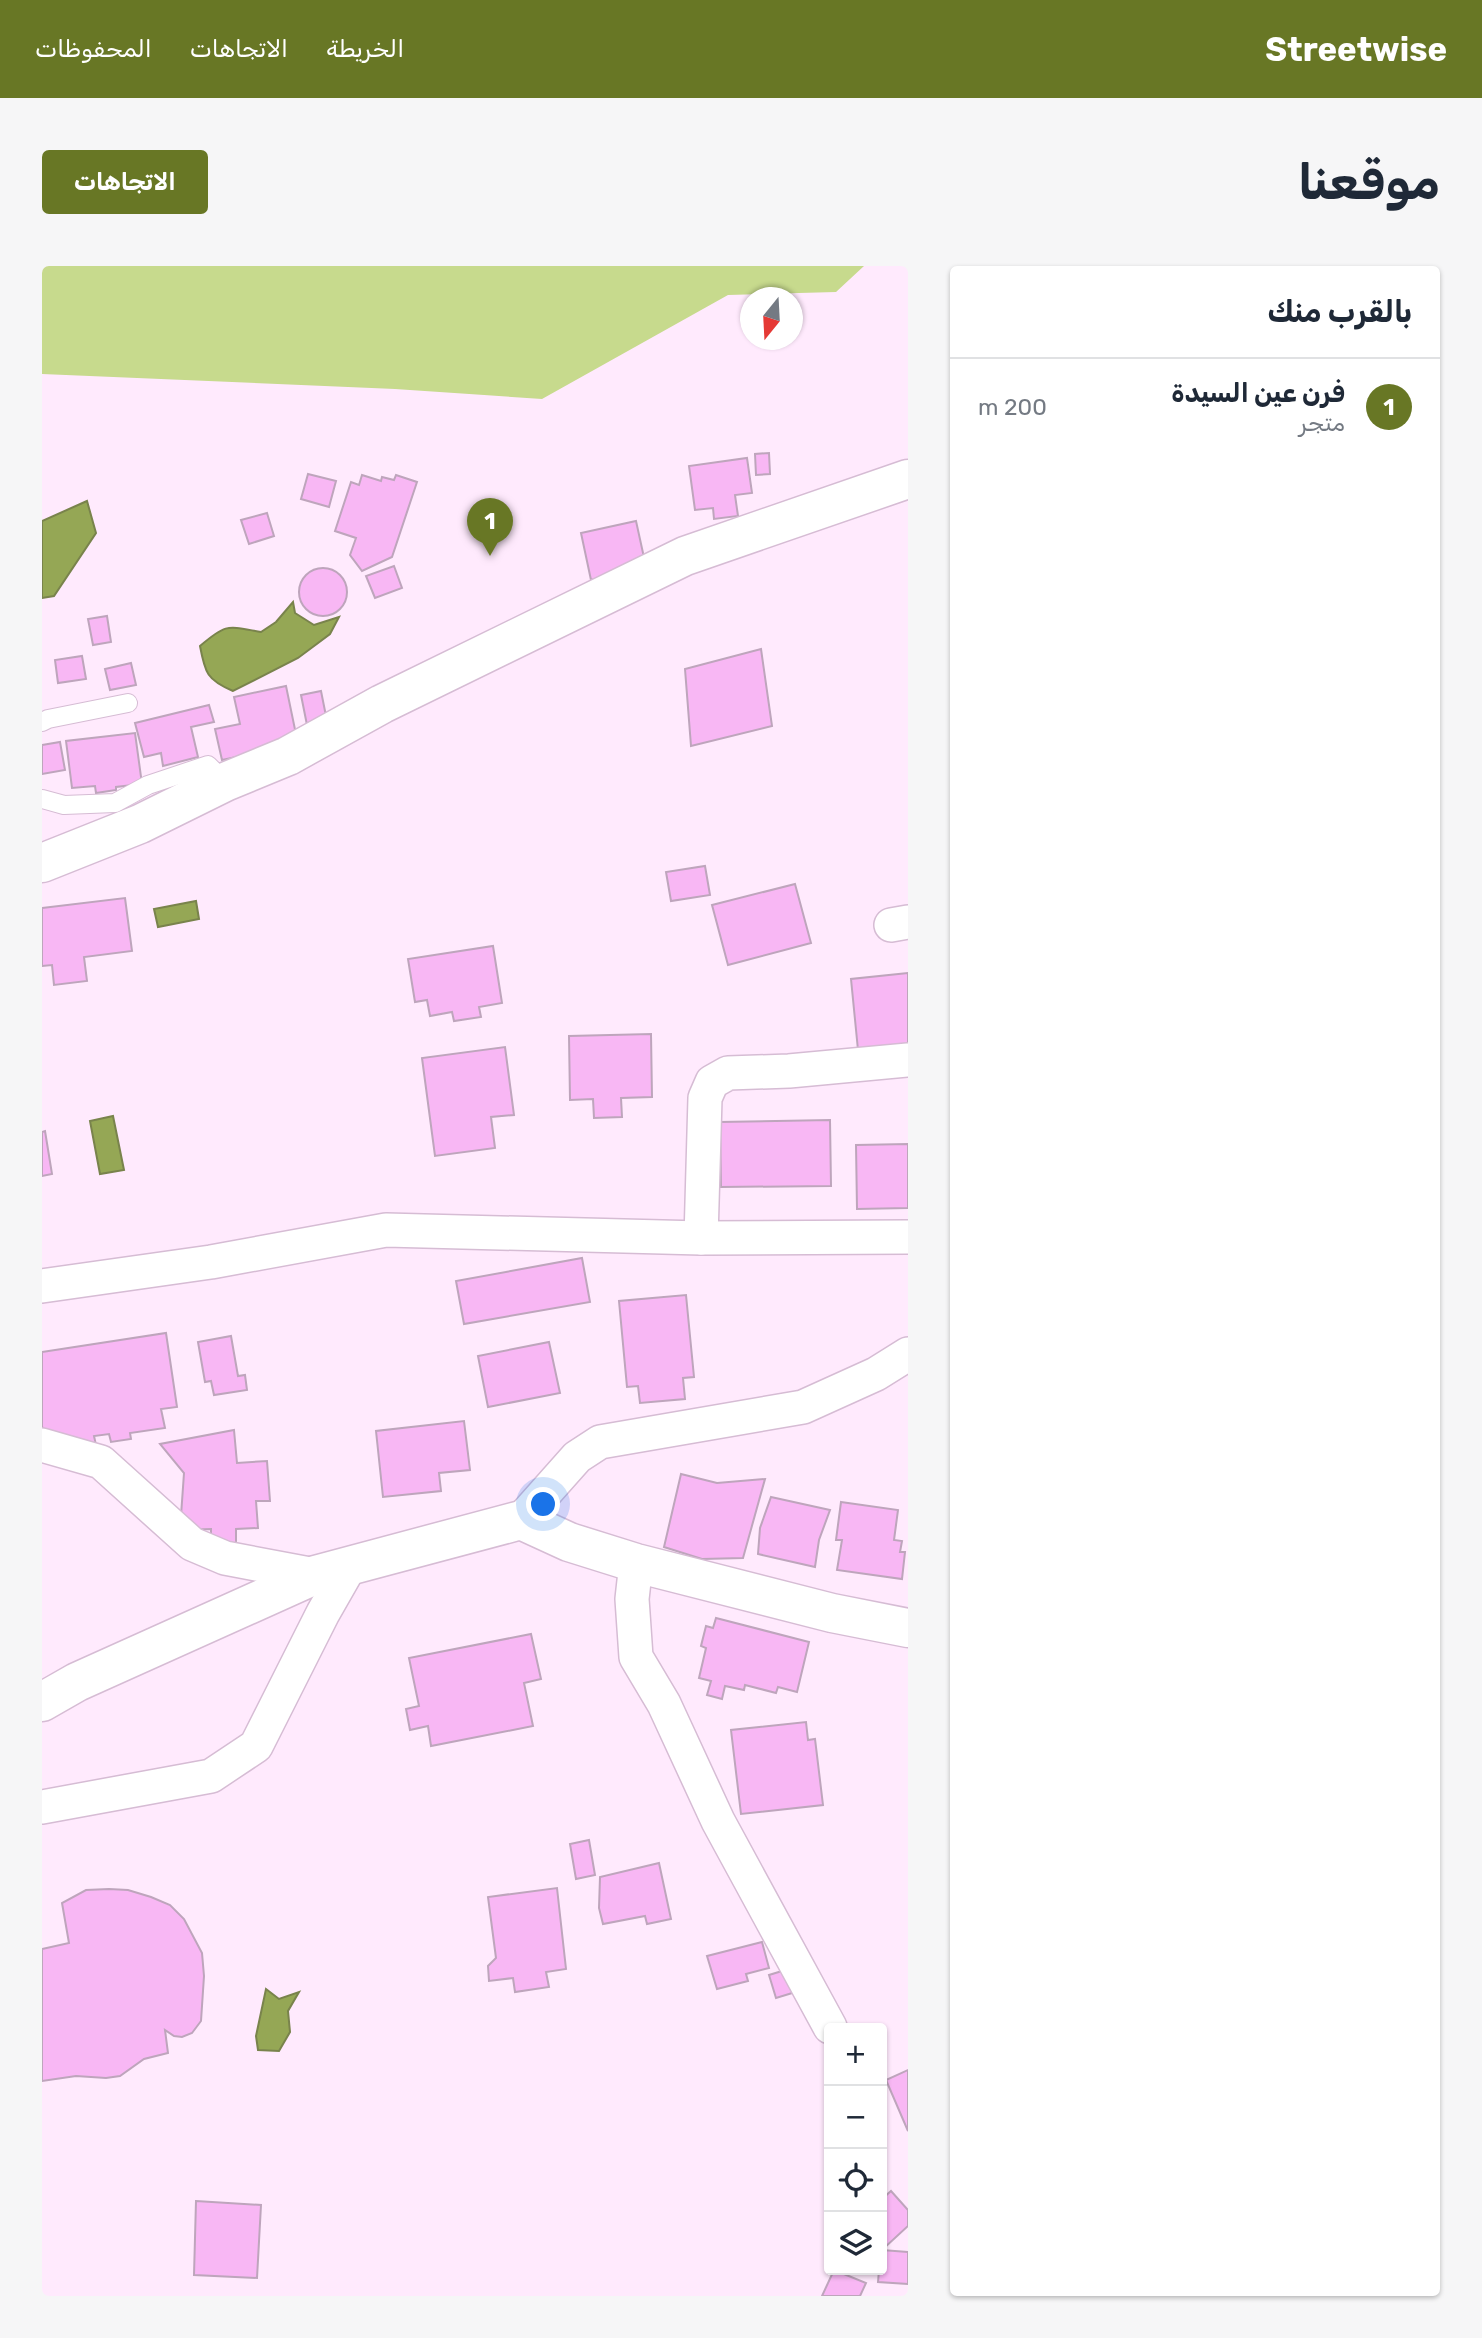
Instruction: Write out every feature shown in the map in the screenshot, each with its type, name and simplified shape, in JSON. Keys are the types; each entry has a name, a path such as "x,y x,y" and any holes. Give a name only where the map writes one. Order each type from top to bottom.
{"main road":[{"path":"42,863 140,824 225,782 288,756 382,704 685,556 908,479"},
{"path":"42,1702 77,1682 315,1575 521,1521 569,1542 636,1563 818,1610 908,1628"}],"street":[{"path":"701,1238 705,1098 712,1083 728,1073 789,1071 908,1060"},
{"path":"42,1286 211,1262 386,1230 701,1238 908,1237"},
{"path":"521,1521 577,1457 600,1442 803,1408 876,1374 908,1354"},
{"path":"42,1445 101,1462 192,1544 225,1558 315,1575"},
{"path":"636,1563 632,1599 636,1657 664,1704 718,1821 828,2023"},
{"path":"42,1807 211,1776 256,1746 323,1613 351,1564"}],"lane":[{"path":"42,722 128,703"},
{"path":"42,799 64,805 115,803 148,785 208,765 225,782"}],"shaded area":[{"path":"42,266 864,266 836,292 803,293 803,287 740,287 740,295 728,295 542,399 395,389 42,374"},
{"path":"87,501 96,533 54,596 42,598 42,521"},
{"path":"293,602 295,613 314,625 339,617 330,634 298,658 233,691 212,679 206,669 200,646 216,633 228,628 261,632 276,622"},
{"path":"196,901 199,919 158,927 154,909"},
{"path":"113,1116 124,1170 100,1174 90,1121"},
{"path":"266,1989 279,1999 299,1992 288,2011 290,2032 279,2051 258,2050 256,2036"}],"building":[{"path":"769,453 770,474 756,475 755,454"},
{"path":"747,458 752,493 735,495 738,516 714,519 713,508 695,510 689,466"},
{"path":"308,474 336,481 329,507 301,499"},
{"path":"362,475 381,481 382,477 394,480 396,475 417,482 392,557 362,571 350,555 356,538 335,531 351,482 359,485"},
{"path":"267,513 274,536 249,544 241,520"},
{"path":"636,521 645,562 591,580 581,533"},
{"path":"394,566 402,588 375,598 366,576"},
{"path":"323,568 340,575 347,592 340,609 323,616 306,609 299,592 306,575"},
{"path":"107,616 111,642 93,645 88,619"},
{"path":"761,649 772,726 691,746 685,669"},
{"path":"82,656 86,679 58,683 55,660"},
{"path":"131,663 136,685 110,690 105,669"},
{"path":"286,686 298,744 222,760 215,729 240,724 234,697"},
{"path":"321,691 327,721 307,725 301,695"},
{"path":"209,705 214,722 191,727 198,757 163,766 161,753 144,757 135,723"},
{"path":"135,733 142,784 96,793 95,786 72,788 66,741"},
{"path":"60,742 65,770 42,774 42,745"},
{"path":"705,866 710,895 671,901 666,872"},
{"path":"795,884 811,943 728,965 712,905"},
{"path":"125,898 132,951 84,957 87,981 54,985 52,965 42,966 42,908"},
{"path":"493,946 502,1003 479,1007 481,1017 454,1021 452,1012 430,1016 427,1000 415,1002 408,959"},
{"path":"908,973 908,1045 858,1050 851,979"},
{"path":"651,1034 652,1097 621,1098 622,1117 594,1118 593,1099 570,1100 569,1036"},
{"path":"505,1047 514,1115 491,1117 495,1148 435,1156 422,1058"},
{"path":"830,1120 831,1186 721,1187 720,1122"},
{"path":"45,1131 52,1174 42,1176 42,1132"},
{"path":"908,1144 908,1208 857,1209 856,1145"},
{"path":"582,1258 590,1302 464,1324 456,1281"},
{"path":"686,1295 694,1377 683,1378 685,1399 640,1403 638,1386 627,1387 619,1301"},
{"path":"166,1333 177,1407 161,1409 165,1428 130,1433 131,1439 111,1442 109,1434 94,1436 96,1445 46,1444 42,1426 42,1352"},
{"path":"231,1336 238,1376 245,1375 247,1390 214,1395 211,1381 205,1382 198,1342"},
{"path":"549,1342 560,1393 488,1407 478,1356"},
{"path":"464,1421 470,1470 439,1473 441,1491 383,1497 376,1431"},
{"path":"234,1430 237,1463 267,1461 270,1501 256,1501 258,1528 236,1529 236,1543 211,1544 211,1529 180,1530 184,1473 160,1444"},
{"path":"681,1474 717,1483 765,1479 743,1558 702,1559 664,1547"},
{"path":"771,1497 830,1510 819,1540 815,1567 758,1554 760,1528"},
{"path":"841,1502 898,1510 894,1540 902,1541 900,1552 905,1552 902,1579 837,1570 842,1540 836,1540"},
{"path":"716,1618 809,1642 797,1692 778,1687 776,1693 745,1685 744,1690 725,1686 722,1699 707,1695 711,1681 699,1678 706,1648 701,1646 706,1626 713,1628"},
{"path":"531,1634 541,1679 524,1683 533,1726 431,1746 428,1726 410,1730 406,1709 419,1706 409,1658"},
{"path":"806,1722 808,1740 815,1739 823,1805 741,1814 731,1730"},
{"path":"589,1840 595,1875 576,1879 570,1844"},
{"path":"659,1863 671,1919 647,1924 645,1916 603,1924 599,1908 600,1877"},
{"path":"557,1888 566,1969 546,1972 549,1987 515,1992 513,1978 489,1981 488,1966 496,1958 488,1897"},
{"path":"86,1890 128,1890 151,1897 170,1905 184,1919 202,1953 204,1976 201,2021 192,2033 182,2037 174,2036 165,2030 168,2053 144,2059 120,2076 76,2076 42,2081 42,1949 69,1943 62,1903"},
{"path":"762,1942 769,1968 746,1974 748,1981 717,1989 707,1956"},
{"path":"795,1967 802,1990 776,1998 769,1975"},
{"path":"908,2070 908,2131 887,2082 887,2080"},
{"path":"891,2191 908,2210 908,2226 887,2245 887,2212 887,2195"},
{"path":"196,2201 261,2205 257,2278 194,2275"},
{"path":"887,2250 908,2252 908,2284 878,2282 879,2275 887,2275"},
{"path":"832,2275 846,2275 866,2283 860,2296 822,2296"}],"place":[{"name":"فرن عين السيدة","path":"490,556"}]}
